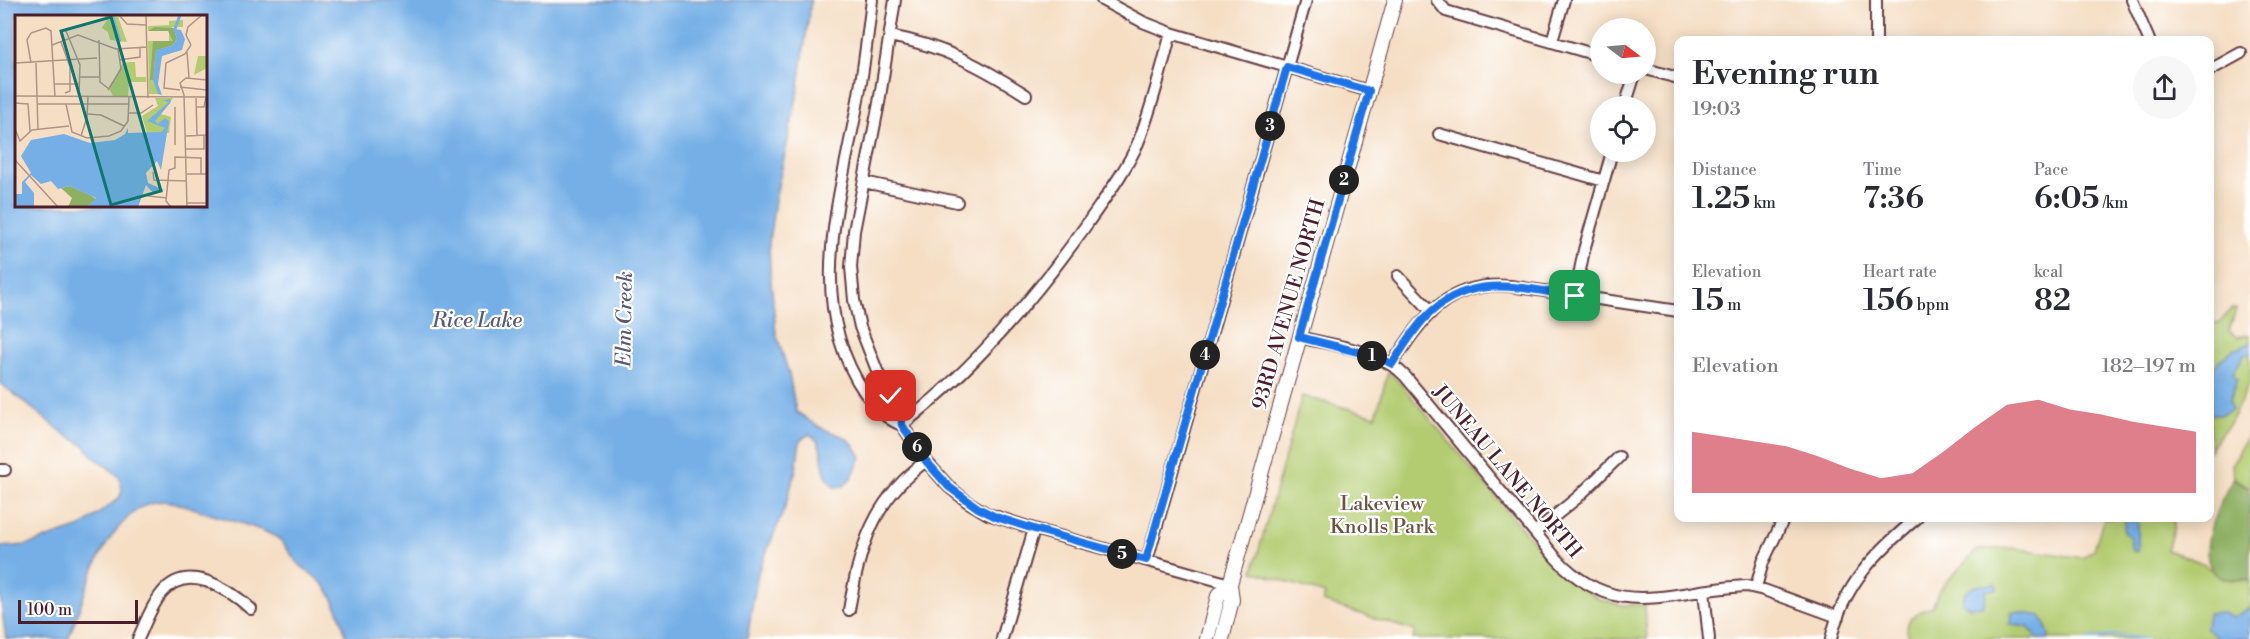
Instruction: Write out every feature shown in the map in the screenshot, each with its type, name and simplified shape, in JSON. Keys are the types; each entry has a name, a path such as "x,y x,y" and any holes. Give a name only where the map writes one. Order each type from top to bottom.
{"main road":[{"name":"93RD AVENUE NORTH","path":"1222,639 1232,600 1230,584 1395,0"},
{"name":"93RD AVENUE NORTH","path":"1207,639 1218,596 1230,584"}],"street":[{"path":"872,0 858,99 833,228 830,254 831,293 849,365 869,398 891,422 902,425"},
{"path":"895,0 879,103 853,242 851,267 854,300 868,351 901,412 902,425 926,461 949,487 978,508 996,517 1230,584"},
{"path":"1102,0 1143,22 1171,33 1369,91"},
{"path":"1146,560 1306,0"},
{"path":"1437,0 1446,11 1590,53"},
{"path":"1552,41 1564,0"},
{"path":"1876,0 1876,36"},
{"path":"2132,0 2147,36"},
{"path":"902,425 958,378 1032,297 1059,264 1112,189 1138,142 1171,33"},
{"path":"890,36 945,50 978,65 1026,95"},
{"path":"2214,68 2241,53"},
{"path":"1656,72 1674,77"},
{"path":"858,99 879,103"},
{"path":"1439,134 1604,180"},
{"path":"1575,296 1584,250 1609,162"},
{"path":"864,182 957,202"},
{"path":"1398,276 1431,311"},
{"path":"1392,364 1415,329 1431,311 1456,294 1489,286 1510,286 1674,310"},
{"name":"JUNEAU LANE NORTH","path":"1299,337 1378,357 1392,364 1405,376 1568,571 1582,582 1615,596 1639,599 1737,586 1756,587 1838,617"},
{"path":"1535,532 1577,498 1619,457"},
{"path":"849,610 860,555 873,519 896,488 926,461"},
{"path":"1756,587 1763,562 1782,522"},
{"path":"1831,639 1848,593 1873,556 1912,522"},
{"path":"1002,639 1034,529"},
{"path":"138,639 159,596 174,582 184,579 203,579 237,596 251,609"},
{"path":"1704,591 1709,639"}],"green space":[{"path":"2232,309 2236,309 2229,331 2238,337 2250,334 2250,382 2230,423 2214,443 2214,323 2218,324"},
{"name":"Lakeview Knolls Park","path":"1388,372 1400,383 1561,575 1599,599 1621,605 1645,605 1647,639 1413,639 1415,631 1323,602 1325,594 1253,571 1302,396 1376,416"},
{"path":"2250,431 2250,488 2234,478 2232,465"},
{"path":"2234,478 2250,488 2250,580 2222,578 2212,570 2208,559 2210,530"},
{"path":"2103,522 2173,522 2167,550 2200,562 2224,579 2250,580 2250,639 1909,639 1907,627 1915,614 1932,607 1939,590 1977,550 2014,548 2082,558 2094,549"}],"water":[{"name":"Rice Lake","path":"0,0 811,0 798,92 775,200 769,242 776,333 789,374 796,412 824,429 846,438 861,457 852,477 844,486 834,487 825,472 821,450 815,438 809,434 800,441 796,470 784,510 758,572 747,639 347,639 338,611 328,591 296,561 276,537 251,526 181,504 164,501 147,504 138,509 112,536 94,569 68,639 6,639 0,595 0,547 27,545 81,527 119,498 122,491 120,478 115,473 93,456 84,445 66,435 0,383"},
{"path":"2250,342 2250,355 2245,354 2233,373 2237,379 2230,400 2232,410 2214,415 2214,368 2235,348 2240,348"},
{"path":"2125,522 2138,522 2138,550 2136,552 2132,550 2130,538 2124,531"},
{"path":"1996,584 1997,589 1986,590 1982,606 1969,607 1962,603 1969,589 1979,585"},
{"path":"2250,608 2250,639 2218,639 2206,628 2208,613 2224,613 2232,618"},
{"path":"2011,613 2041,616 2049,639 2038,639 2028,627 2009,625 2012,620"}],"waterway":[{"path":"2088,639 2118,635 2146,639"}],"route":[{"path":"891,396 901,412 902,425 926,461 949,487 978,508 996,517 1034,529 1146,560 1287,67 1369,91 1299,337 1378,357 1392,364 1415,329 1431,311 1465,290 1500,285 1575,296"}],"water label":[{"name":"Elm Creek","path":"624,319"}]}
